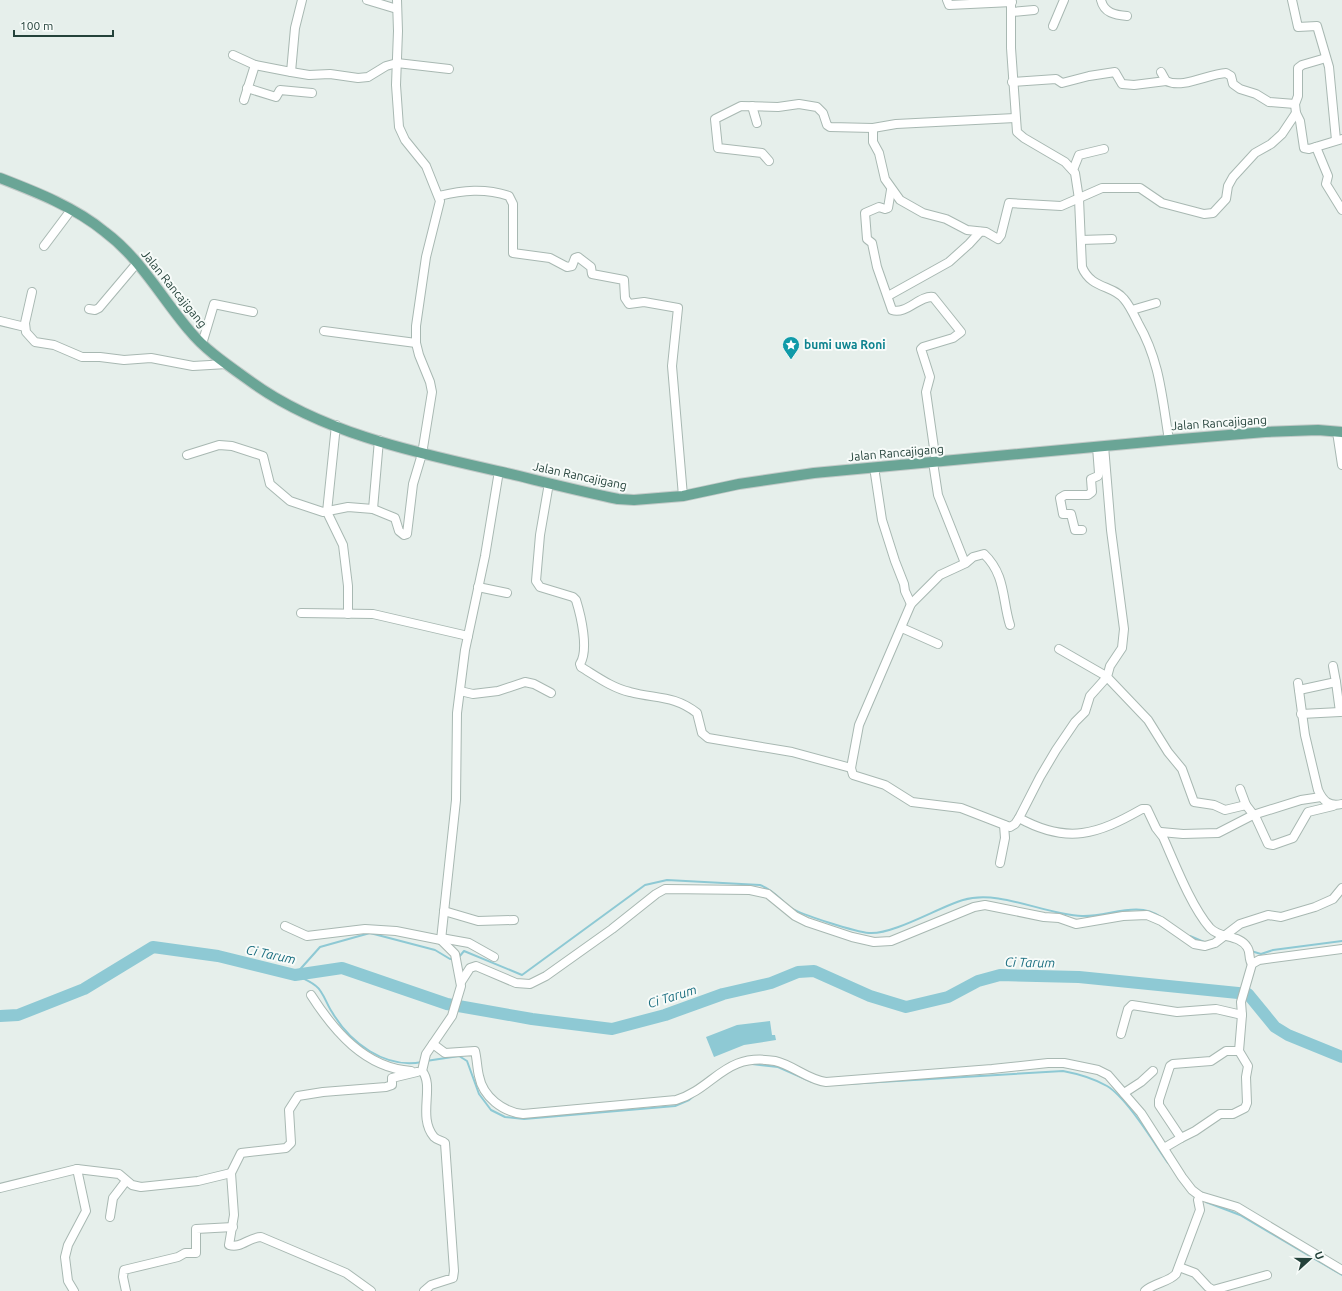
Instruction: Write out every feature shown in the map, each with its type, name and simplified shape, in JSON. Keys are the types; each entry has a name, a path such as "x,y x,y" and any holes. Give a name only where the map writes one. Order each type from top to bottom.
{"main road":[{"name":"Jalan Rancajigang","path":"0,178 38,193 71,210 106,232 137,264 190,332 202,344 262,389 281,400 336,425 422,454 625,500 683,496 763,480 874,467 1265,432 1318,430 1340,432"}],"street":[{"path":"291,72 295,28 302,0"},
{"path":"367,0 397,9"},
{"path":"186,455 219,445 232,446 262,454 269,482 273,488 290,501 317,511 327,512 348,507 373,509 395,518 399,531 406,535 409,526 413,484 422,454 432,388 419,355 416,343 416,326 425,263 440,205 438,194 422,159 400,132 398,120 397,0"},
{"path":"947,0 950,4 1012,1 1010,48 1017,132 1021,136 1065,162 1073,170 1077,179 1083,270 1099,285 1122,297 1132,310 1151,346 1156,364 1169,440"},
{"path":"1053,26 1064,0"},
{"path":"1101,0 1104,7 1108,11 1115,15 1127,16"},
{"path":"1292,0 1297,26 1300,28 1316,26 1329,67 1339,140 1309,149 1304,147 1300,121 1296,113 1295,104 1298,96 1299,67 1326,58"},
{"path":"1012,12 1034,10"},
{"path":"233,55 255,65 309,75 330,74 358,78 368,77 386,66 397,63 450,69"},
{"path":"244,100 255,65"},
{"path":"1012,82 1056,79 1062,83 1089,76 1115,72 1122,84 1136,84 1166,81 1194,81 1214,74 1226,72 1231,76 1233,84 1240,89 1256,94 1269,102 1295,104"},
{"path":"1161,72 1166,81"},
{"path":"247,88 276,97 280,90 312,93"},
{"path":"769,161 763,154 717,147 715,119 737,107 778,107 799,104 812,105 821,111 828,126 873,128 896,124 1015,118"},
{"path":"752,106 757,123"},
{"path":"873,128 873,142 879,153 884,179 900,200 923,213 946,219 970,231 986,232 1000,238 1009,204 1061,206 1105,188 1141,188 1162,203 1201,214 1213,213 1226,199 1228,186 1232,177 1255,153 1271,144 1282,134 1296,113"},
{"path":"1316,147 1328,176 1326,184 1342,210"},
{"path":"1073,170 1079,155 1104,149"},
{"path":"438,194 484,190 509,196 513,204 513,253 550,258 566,267 571,266 575,258 578,257 591,267 592,274 624,280 625,298 629,304 644,302 678,308 672,366 683,496"},
{"path":"891,190 888,208 877,208 865,213 864,217 867,239 872,243 876,268 888,296 892,310 895,312 926,298 933,297 960,332 959,335 953,338 923,347 921,349 930,377 926,392 938,495 965,563"},
{"path":"44,246 71,210"},
{"path":"888,296 949,262 980,232"},
{"path":"1081,240 1112,240"},
{"path":"89,309 95,310 99,308 137,264"},
{"path":"32,292 25,327 27,336 35,342 54,345 82,357 100,357 124,360 151,358 193,366 227,364"},
{"path":"1132,310 1156,303"},
{"path":"202,344 214,304 253,312"},
{"path":"0,321 25,327"},
{"path":"324,331 416,343"},
{"path":"336,425 327,512 342,545 347,580 348,614"},
{"path":"1340,432 1342,465"},
{"path":"373,509 379,440"},
{"path":"1082,530 1075,530 1071,514 1063,514 1060,498 1065,495 1088,495 1092,492 1092,479 1098,476 1099,473 1101,446"},
{"path":"1010,625 1006,612 1005,595 1001,583 988,557 982,553 969,558 965,563 940,575 911,604 902,628 859,725 851,768 853,775 885,785 912,802 961,808 1004,825 1013,826 1019,818 1056,750 1075,722 1085,712 1090,696 1106,676 1122,648 1124,629 1101,446"},
{"path":"874,467 880,516 904,584 905,591 911,604"},
{"path":"424,1291 431,1285 453,1278 454,1271 445,1143 434,1138 429,1126 425,1105 427,1079 421,1070 425,1055 452,1016 460,992 461,982 455,954 441,939 456,800 456,745 460,692 468,636 499,471"},
{"path":"549,483 540,535 536,581 540,587 573,597 576,600 584,638 584,656 580,664 581,666 607,683 629,692 676,700 697,713 702,733 708,738 792,752 851,768"},
{"path":"478,587 507,593"},
{"path":"301,613 373,614 468,636"},
{"path":"902,628 938,644"},
{"path":"1059,649 1106,676 1144,715 1168,752 1185,774 1189,793 1194,802 1214,805 1225,810 1246,806"},
{"path":"1301,714 1341,712 1334,666"},
{"path":"460,692 472,694 498,691 525,682 534,684 551,692"},
{"path":"1321,797 1314,778 1301,714 1298,687 1336,682"},
{"path":"1240,789 1246,806 1253,815 1266,842 1273,845 1293,838 1307,812 1338,805"},
{"path":"1161,832 1184,834 1218,833 1253,815 1301,800 1321,797 1338,805"},
{"path":"1019,818 1049,831 1086,833 1113,826 1145,808 1148,810 1156,828 1161,832 1194,903 1205,922 1216,934 1221,937 1242,941 1249,951 1250,968 1241,1002 1242,1015 1239,1051 1248,1066 1246,1077 1246,1108 1233,1114 1219,1115 1195,1132 1164,1148"},
{"path":"1000,863 1000,853 1005,838 1004,825"},
{"path":"461,982 470,968 476,966 516,984 530,984 546,976 612,929 656,894 665,889 750,890 768,894 795,916 807,922 852,937 874,942 891,941 974,907 985,905 1044,917 1059,918 1076,924 1123,916 1147,915 1161,921 1194,944 1208,946 1237,925 1265,916 1281,917 1314,907 1333,899 1342,888"},
{"path":"444,911 478,921 514,920"},
{"path":"285,926 307,936 365,929 396,931 469,943 494,957"},
{"path":"1250,968 1259,960 1342,949"},
{"path":"311,995 327,1020 358,1050 386,1066 405,1071 421,1070"},
{"path":"1121,1034 1128,1009 1132,1005 1177,1012 1216,1009 1242,1015"},
{"path":"433,1044 445,1053 476,1054 480,1080 490,1096 504,1108 523,1114 676,1100 688,1095 728,1066 746,1061 776,1061 818,1080 826,1082 1059,1063 1093,1068 1103,1072 1142,1113 1187,1184 1199,1197 1237,1207 1342,1270"},
{"path":"1181,1138 1159,1105 1159,1100 1170,1066 1173,1064 1211,1061 1226,1051 1239,1051"},
{"path":"371,1291 346,1273 261,1237 252,1238 240,1246 230,1246 229,1243 233,1227 234,1193 231,1173 241,1153 286,1148 289,1146 291,1143 289,1110 298,1096 323,1092 386,1087 392,1085 392,1078 421,1070"},
{"path":"1124,1093 1142,1082 1153,1071"},
{"path":"0,1188 77,1168 119,1174 132,1185 141,1187 198,1181 231,1173"},
{"path":"74,1291 68,1281 65,1257 68,1245 86,1211 77,1168"},
{"path":"110,1217 113,1198 126,1181"},
{"path":"1145,1291 1152,1285 1174,1276 1179,1267 1200,1210 1199,1197"},
{"path":"126,1291 123,1277 124,1270 178,1257 185,1253 196,1253 196,1229 233,1227"},
{"path":"1179,1267 1195,1273 1208,1287 1213,1290 1267,1275"}],"water":[{"path":"770,1021 772,1035 775,1035 776,1040 744,1045 714,1057 706,1037 737,1025"}],"waterway":[{"path":"459,957 464,951 522,975 645,885 667,880 760,885 777,895 791,908 797,911 817,919 869,933 890,930 963,900 977,897 1007,900 1068,915 1092,916 1133,909 1152,912 1161,917"},
{"path":"422,1062 395,1062 370,1051 348,1034 330,1009 318,988 309,981 295,975 320,947 370,933 435,950 450,959 454,958"},
{"path":"1190,936 1204,942"},
{"path":"1251,951 1261,954 1273,950 1342,941"},
{"name":"Ci Tarum","path":"0,1016 18,1015 84,989 153,947 218,956 295,975 342,968 447,1004 532,1019 612,1029 665,1015 723,994 771,983 798,972 814,971 870,996 906,1007 948,997 978,981 1000,975 1079,977 1248,994 1275,1027 1288,1035 1342,1057"},
{"path":"426,1061 459,1056 467,1061 479,1094 491,1110 505,1117 524,1119 675,1106 689,1100 695,1095"},
{"path":"752,1064 778,1067 812,1082"},
{"path":"830,1085 1063,1071 1075,1073 1107,1086 1115,1092 1140,1122 1168,1163"},
{"path":"1206,1202 1240,1215 1342,1275"}],"place":[{"name":"bumi uwa Roni","path":"791,360"}]}
